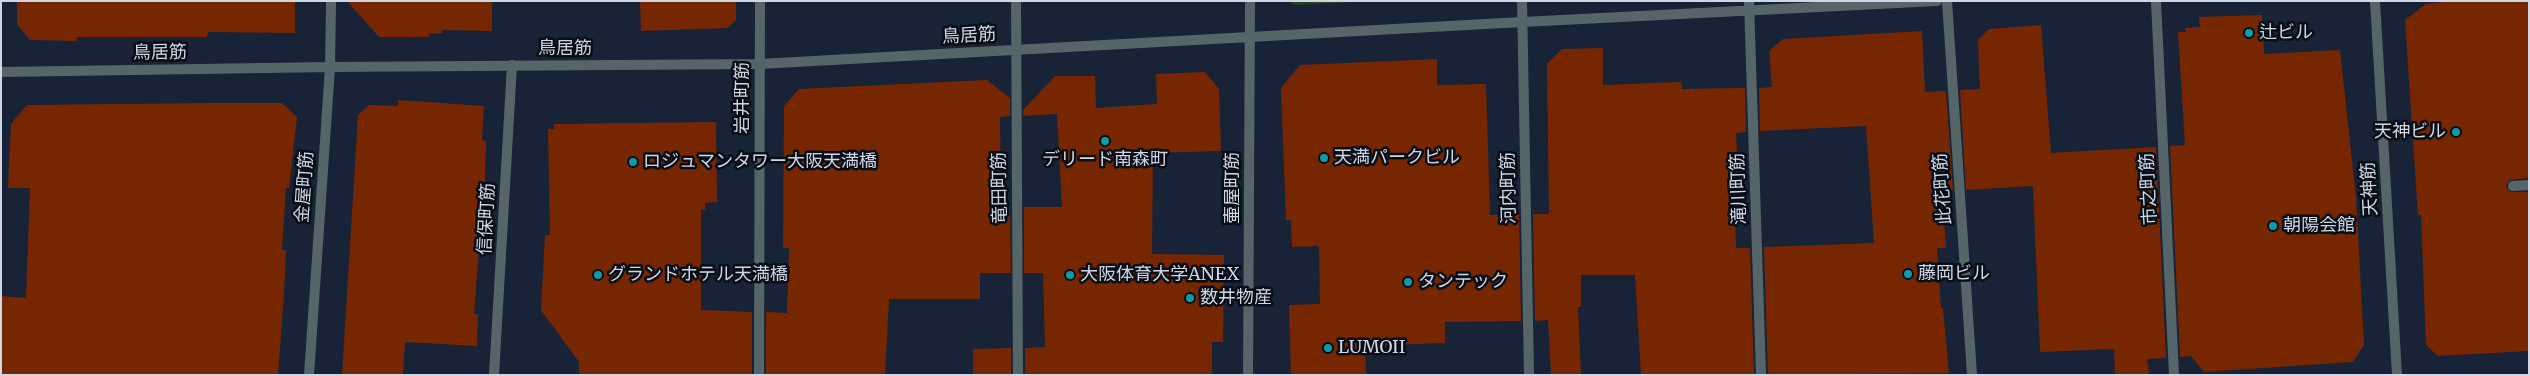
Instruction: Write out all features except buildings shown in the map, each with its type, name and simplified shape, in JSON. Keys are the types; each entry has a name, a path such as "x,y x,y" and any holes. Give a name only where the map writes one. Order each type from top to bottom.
{"street":[{"name":"金屋町筋","path":"309,375 330,67 331,1"},
{"name":"岩井町筋","path":"759,375 758,64 760,1"},
{"name":"竜田町筋","path":"1016,1 1014,50 1018,375"},
{"name":"壷屋町筋","path":"1248,375 1250,1"},
{"name":"河内町筋","path":"1522,1 1529,375"},
{"name":"鳥居筋","path":"1,72 512,65 758,64 1522,22 1749,6 1937,1"},
{"name":"此花町筋","path":"1946,1 1972,375"},
{"name":"市之町筋","path":"2156,1 2174,375"},
{"name":"天神筋","path":"2375,1 2397,375"},
{"name":"滝川町筋","path":"1749,6 1761,375"},
{"name":"信保町筋","path":"494,375 512,65"},
{"path":"2513,186 2529,185"}],"green space":[{"path":"1290,1 1373,1 1294,5"}],"place":[{"name":"辻ビル","path":"2249,33"},
{"name":"天神ビル","path":"2456,132"},
{"name":"デリード南森町","path":"1105,141"},
{"name":"天満パークビル","path":"1324,158"},
{"name":"ロジュマンタワー大阪天満橋","path":"633,162"},
{"name":"朝陽会館","path":"2273,226"},
{"name":"藤岡ビル","path":"1908,274"},
{"name":"グランドホテル天満橋","path":"598,275"},
{"name":"大阪体育大学ANEX","path":"1070,275"},
{"name":"タンテック","path":"1408,282"},
{"name":"数井物産","path":"1190,298"},
{"name":"LUMOII","path":"1328,348"}]}
